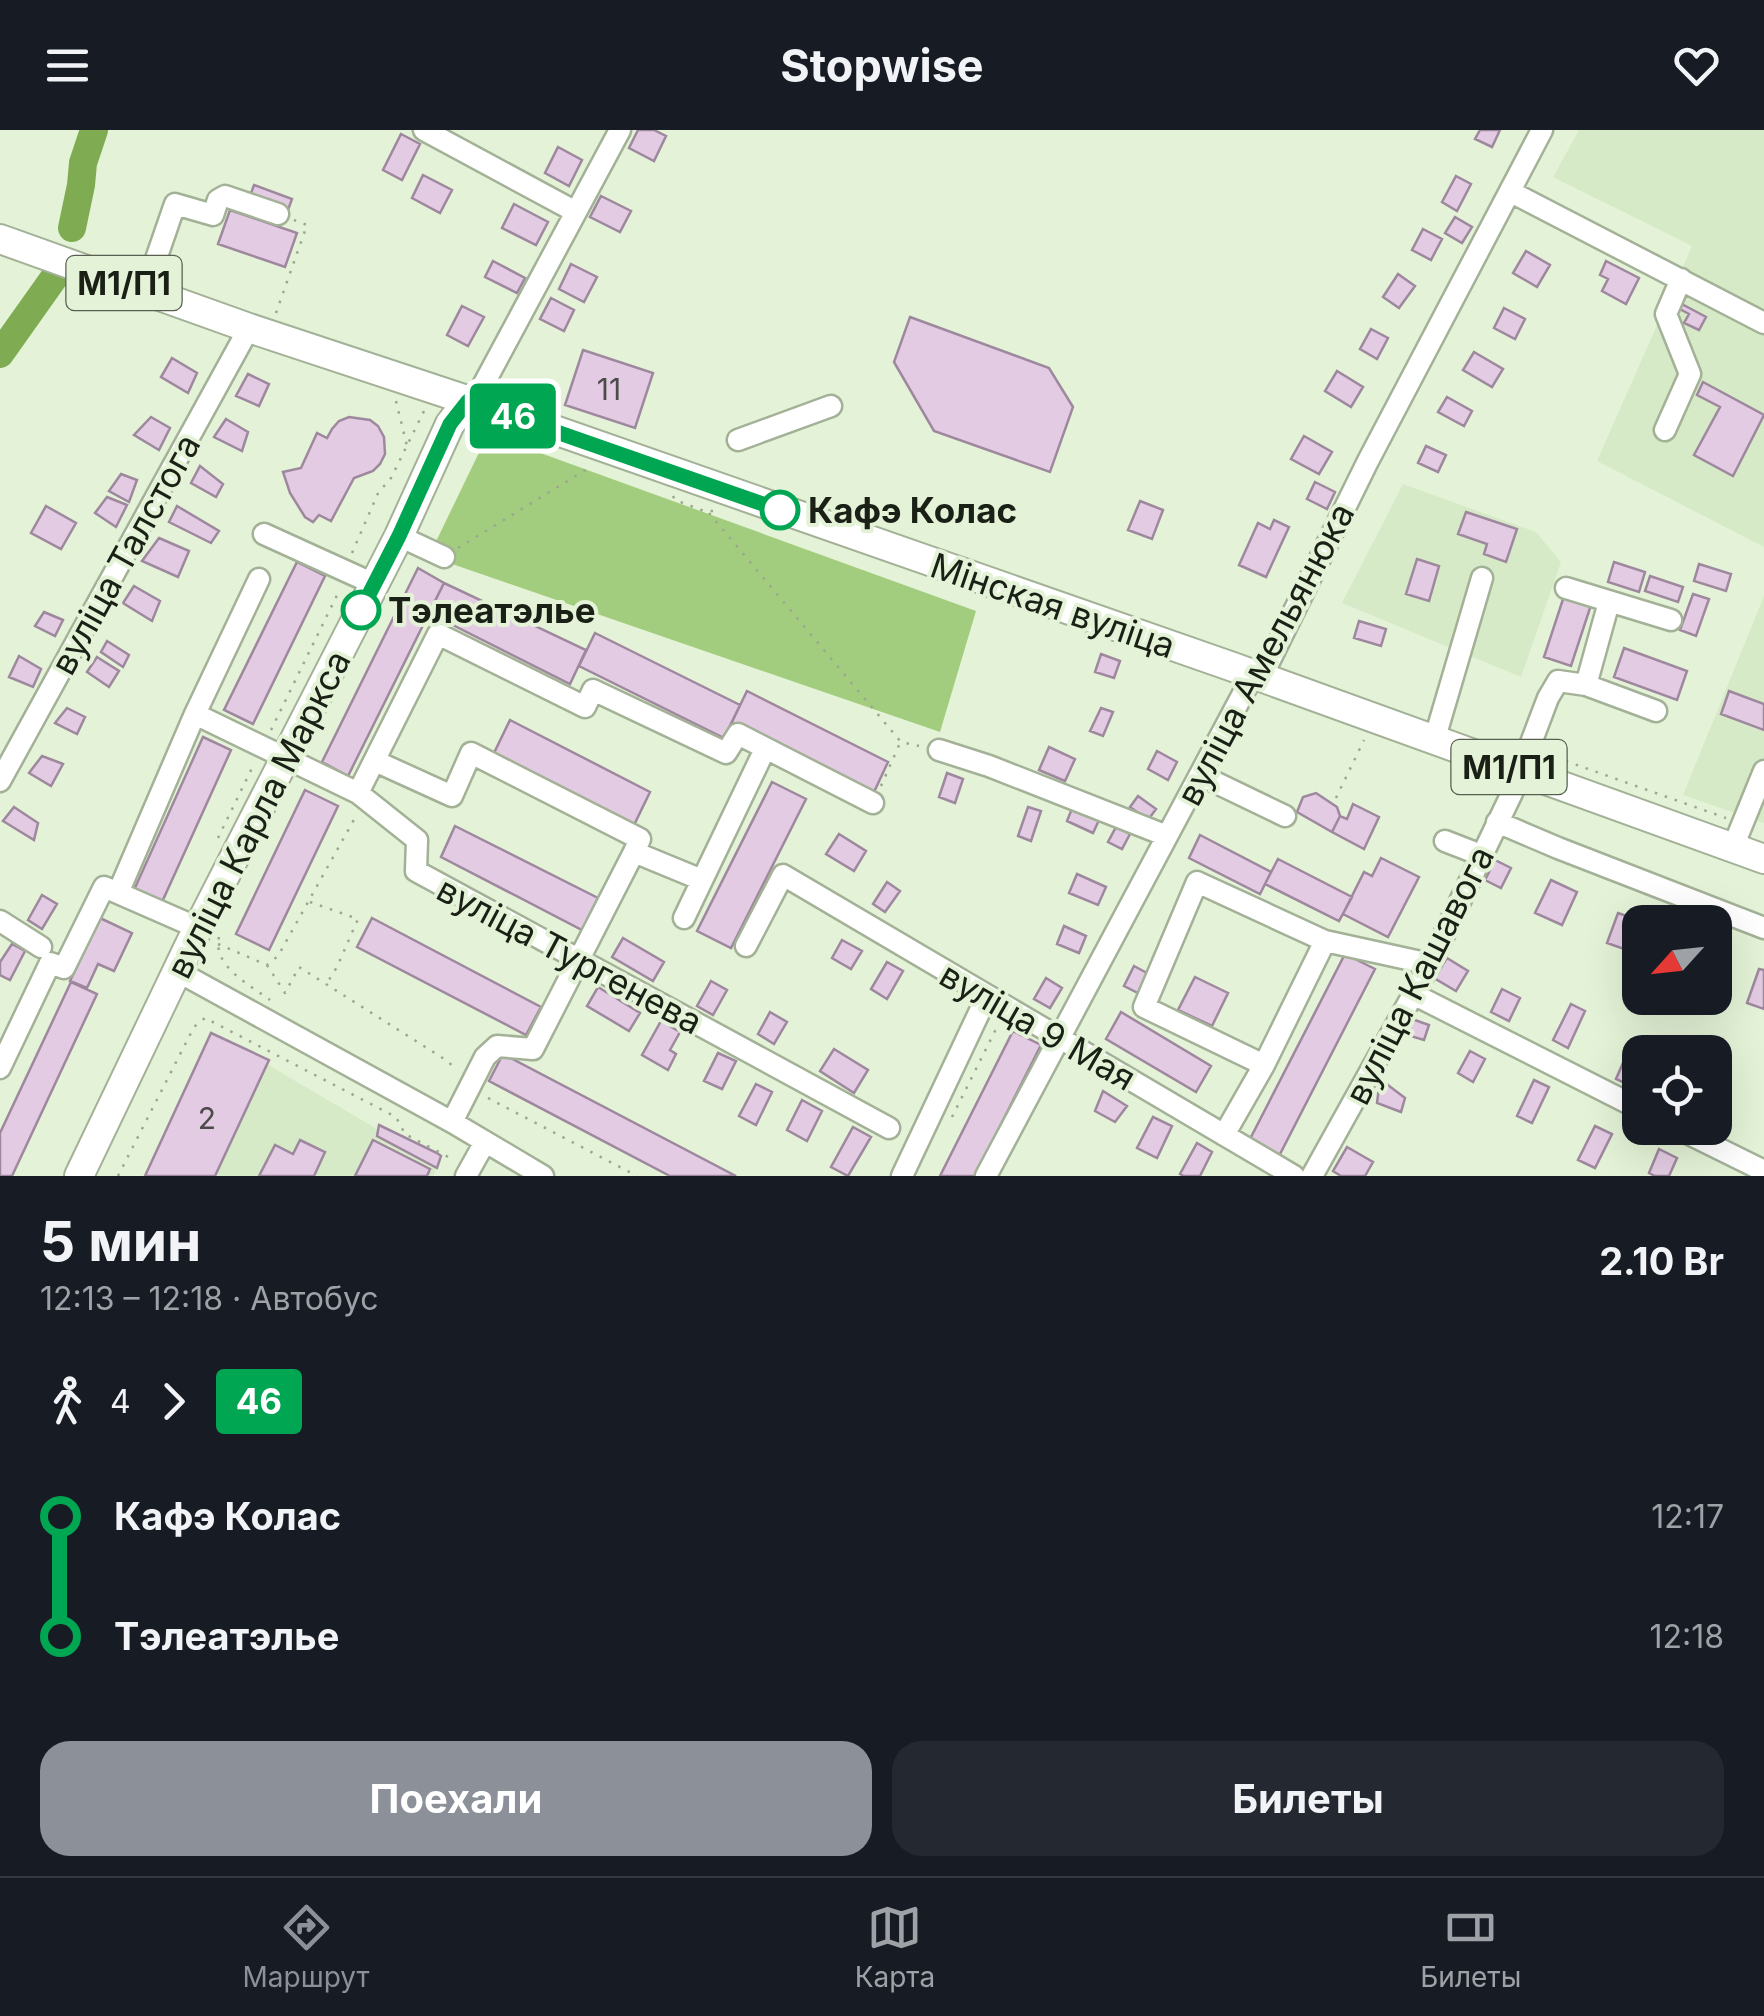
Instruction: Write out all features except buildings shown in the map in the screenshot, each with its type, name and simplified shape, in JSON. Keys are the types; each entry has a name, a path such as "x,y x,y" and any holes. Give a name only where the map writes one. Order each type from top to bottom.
{"main road":[{"name":"Мінская вуліца","path":"0,238 145,291 261,323 468,401 1764,859"},
{"name":"вуліца Карла Маркса","path":"79,1176 178,971 213,933 274,752 374,584 450,424 468,401"}],"street":[{"path":"424,130 576,212"},
{"path":"468,401 480,391 620,130"},
{"name":"вуліца Амельянюка","path":"986,1176 1253,676 1266,668 1368,460 1542,130"},
{"path":"1511,192 1764,323"},
{"path":"145,291 175,204 213,215 218,200 225,196 278,214"},
{"path":"1666,430 1690,374 1666,314 1681,279"},
{"name":"вуліца Талстога","path":"0,780 261,323"},
{"path":"738,440 830,406"},
{"path":"264,534 374,584"},
{"path":"399,536 444,557"},
{"path":"118,894 259,578"},
{"path":"1434,741 1482,578"},
{"path":"1566,588 1671,620"},
{"path":"1609,602 1586,685 1656,712"},
{"path":"359,801 375,760 438,634 586,707 593,690 726,753 738,734 874,803"},
{"name":"вуліца Кашавога","path":"1312,1176 1430,964 1522,771 1548,698 1558,681 1586,685"},
{"name":"вуліца Тургенева","path":"196,714 274,752 359,801 416,840 416,871 890,1128"},
{"path":"684,918 765,748"},
{"path":"939,750 1166,836"},
{"path":"375,760 452,796 471,754 640,839 533,1048 498,1046 484,1058 452,1122"},
{"path":"1733,847 1764,771"},
{"path":"1200,775 1285,816"},
{"path":"1498,822 1764,928"},
{"path":"1446,841 1481,855"},
{"path":"634,852 702,880"},
{"name":"вуліца 9 Мая","path":"746,946 783,875 1294,1176"},
{"path":"1264,1064 1144,1006 1197,882 1325,941 1430,964"},
{"path":"0,1068 50,962 64,968 104,887 213,933"},
{"path":"0,921 40,947"},
{"path":"1224,1135 1325,941"},
{"path":"178,971 543,1176"},
{"path":"1413,994 1622,1100"},
{"path":"902,1176 986,996"},
{"path":"468,1174 485,1142"},
{"path":"1711,1145 1764,1171"}],"path":[{"path":"261,323 307,225 278,214"},
{"path":"393,390 407,446"},
{"path":"213,849 274,752 380,491 390,480 424,413 424,402"},
{"path":"444,557 597,462"},
{"path":"708,512 901,742 939,750"},
{"path":"1336,798 1365,739"},
{"path":"874,803 901,742"},
{"path":"267,965 278,956 359,801"},
{"path":"308,902 358,919 326,985"},
{"path":"213,933 267,965 285,993 299,967 448,1062 469,1088 637,1176"},
{"path":"213,933 219,957 226,966 272,1002"},
{"path":"118,1176 194,1027 205,1018 396,1117 405,1134 468,1174"},
{"path":"947,1126 997,1027"}],"shaded area":[{"path":"1579,130 1764,130 1764,547 1597,461 1692,246 1553,177"},
{"path":"1403,484 1536,532 1561,562 1521,677 1342,603"},
{"path":"1764,596 1764,823 1683,795"},
{"path":"211,1031 438,1165 433,1176 144,1176"}],"green space":[{"path":"488,434 976,611 940,732 429,556"}],"waterway":[{"path":"72,228 83,163 94,130"},
{"path":"0,354 56,275"}],"bus line":[{"name":"46","path":"361,610 450,424 468,401 780,510"}],"place":[{"name":"Кафэ Колас","path":"780,510"},
{"name":"Тэлеатэлье","path":"361,610"}]}
